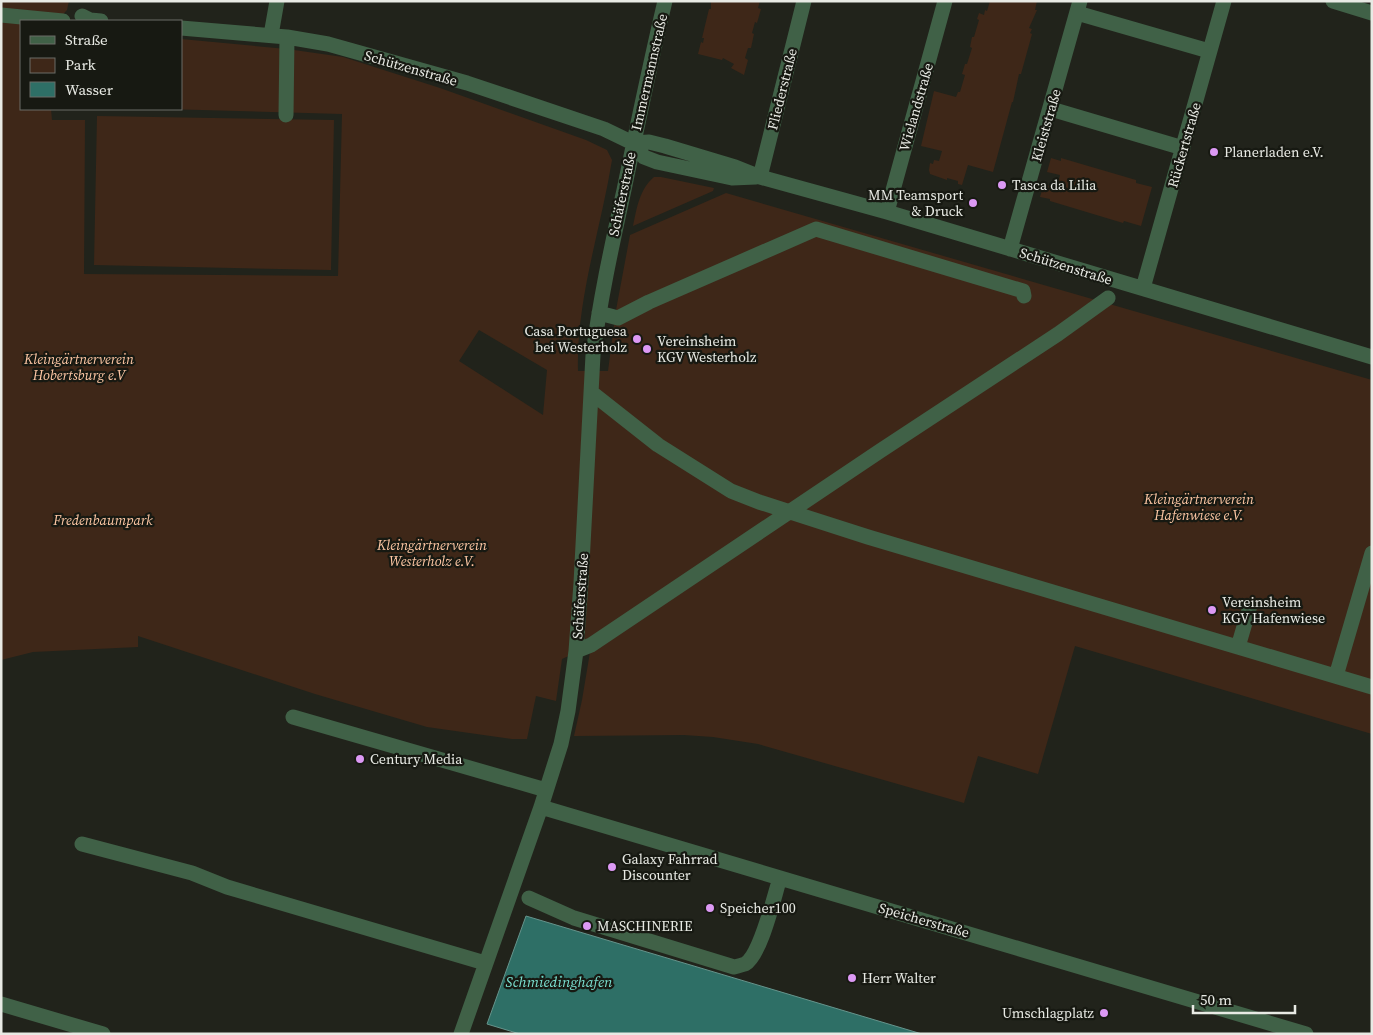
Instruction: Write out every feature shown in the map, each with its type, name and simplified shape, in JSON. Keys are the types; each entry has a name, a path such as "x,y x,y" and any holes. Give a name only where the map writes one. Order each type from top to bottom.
{"street":[{"path":"272,35 277,1"},
{"name":"Immermannstraße","path":"633,143 665,1"},
{"name":"Fliederstraße","path":"760,177 804,1"},
{"name":"Wielandstraße","path":"887,212 945,1"},
{"name":"Rückertstraße","path":"1143,288 1224,1"},
{"path":"1333,1 1372,13"},
{"path":"1079,7 1209,52"},
{"name":"Kleiststraße","path":"1010,249 1079,7"},
{"path":"77,13 90,20"},
{"path":"1,15 53,20"},
{"name":"Schützenstraße","path":"182,28 287,36 328,44 467,83 604,129 633,143 644,157 657,162 732,178 760,177 887,212 1372,356"},
{"path":"286,115 287,36"},
{"path":"1051,109 1183,148"},
{"name":"Schäferstraße","path":"461,1034 541,807 561,744 568,711 576,651 582,574 593,355 599,313 633,143"},
{"path":"599,313 618,318 649,302 816,229 1023,291 1024,296"},
{"path":"576,651 591,645 790,513 888,445 1058,334 1108,298"},
{"path":"592,393 658,445 731,491 790,513 1372,687"},
{"path":"1336,676 1372,553"},
{"path":"1238,647 1250,606"},
{"path":"293,717 546,790"},
{"name":"Speicherstraße","path":"541,807 1278,1030 1306,1034"},
{"path":"82,844 203,876 227,887 485,963"},
{"path":"528,898 574,918 734,967 746,963 755,954 780,878"},
{"path":"1,1004 103,1034"}],"green space":[{"path":"1,1 69,1 67,10 58,20 20,20 20,110 51,110 52,120 85,120 84,274 338,276 342,114 182,109 182,39 287,49 343,57 440,88 586,140 607,150 612,160 585,291 578,344 578,371 608,371 616,310 630,235 726,193 1372,380 1372,734 1075,646 1038,774 978,756 964,803 758,744 713,737 684,735 574,736 591,646 562,659 556,701 536,696 527,739 512,739 427,727 315,694 138,636 138,647 33,652 1,660","holes":["479,330 547,370 543,415 459,361"]},
{"path":"711,1 760,1 758,8 761,9 752,33 754,34 751,48 748,48 745,58 748,60 744,75 731,68 734,64 723,58 722,60 698,54 701,42 703,43 704,38 702,38 709,9 711,9"},
{"path":"990,1 1037,1 1035,10 1037,10 1029,28 1032,29 1030,33 1032,34 1021,74 1019,74 993,172 968,165 962,185 958,184 958,181 947,178 947,180 930,174 930,163 933,164 934,160 939,161 942,151 921,146 934,91 956,97 958,92 960,92 965,75 962,74 965,64 967,64 972,48 970,47 972,37 974,37 979,20 977,19 979,13 984,15 985,10 987,11"},
{"path":"97,116 334,120 331,270 94,265"},
{"path":"1051,158 1061,161 1061,158 1136,180 1136,183 1152,187 1141,226 1124,221 1123,223 1040,197 1044,184 1057,188 1060,175 1047,172"},
{"path":"654,177 714,188 713,191 633,226 642,193"}],"water":[{"name":"Schmiedinghafen","path":"526,916 922,1034 520,1034 487,1024"}],"place":[{"name":"Planerladen e.V.","path":"1214,152"},
{"name":"Tasca da Lilia","path":"1002,185"},
{"name":"MM Teamsport & Druck","path":"973,203"},
{"name":"Casa Portuguesa bei Westerholz","path":"637,339"},
{"name":"Vereinsheim KGV Westerholz","path":"647,349"},
{"name":"Vereinsheim KGV Hafenwiese","path":"1212,610"},
{"name":"Century Media","path":"360,759"},
{"name":"Galaxy Fahrrad Discounter","path":"612,867"},
{"name":"Speicher100","path":"710,908"},
{"name":"MASCHINERIE","path":"587,926"},
{"name":"Herr Walter","path":"852,978"},
{"name":"Umschlagplatz","path":"1104,1013"}],"park label":[{"name":"Kleingärtnerverein Hobertsburg e.V","path":"79,368"},
{"name":"Kleingärtnerverein Hafenwiese e.V.","path":"1199,508"},
{"name":"Fredenbaumpark","path":"103,520"},
{"name":"Kleingärtnerverein Westerholz e.V.","path":"432,554"}]}
